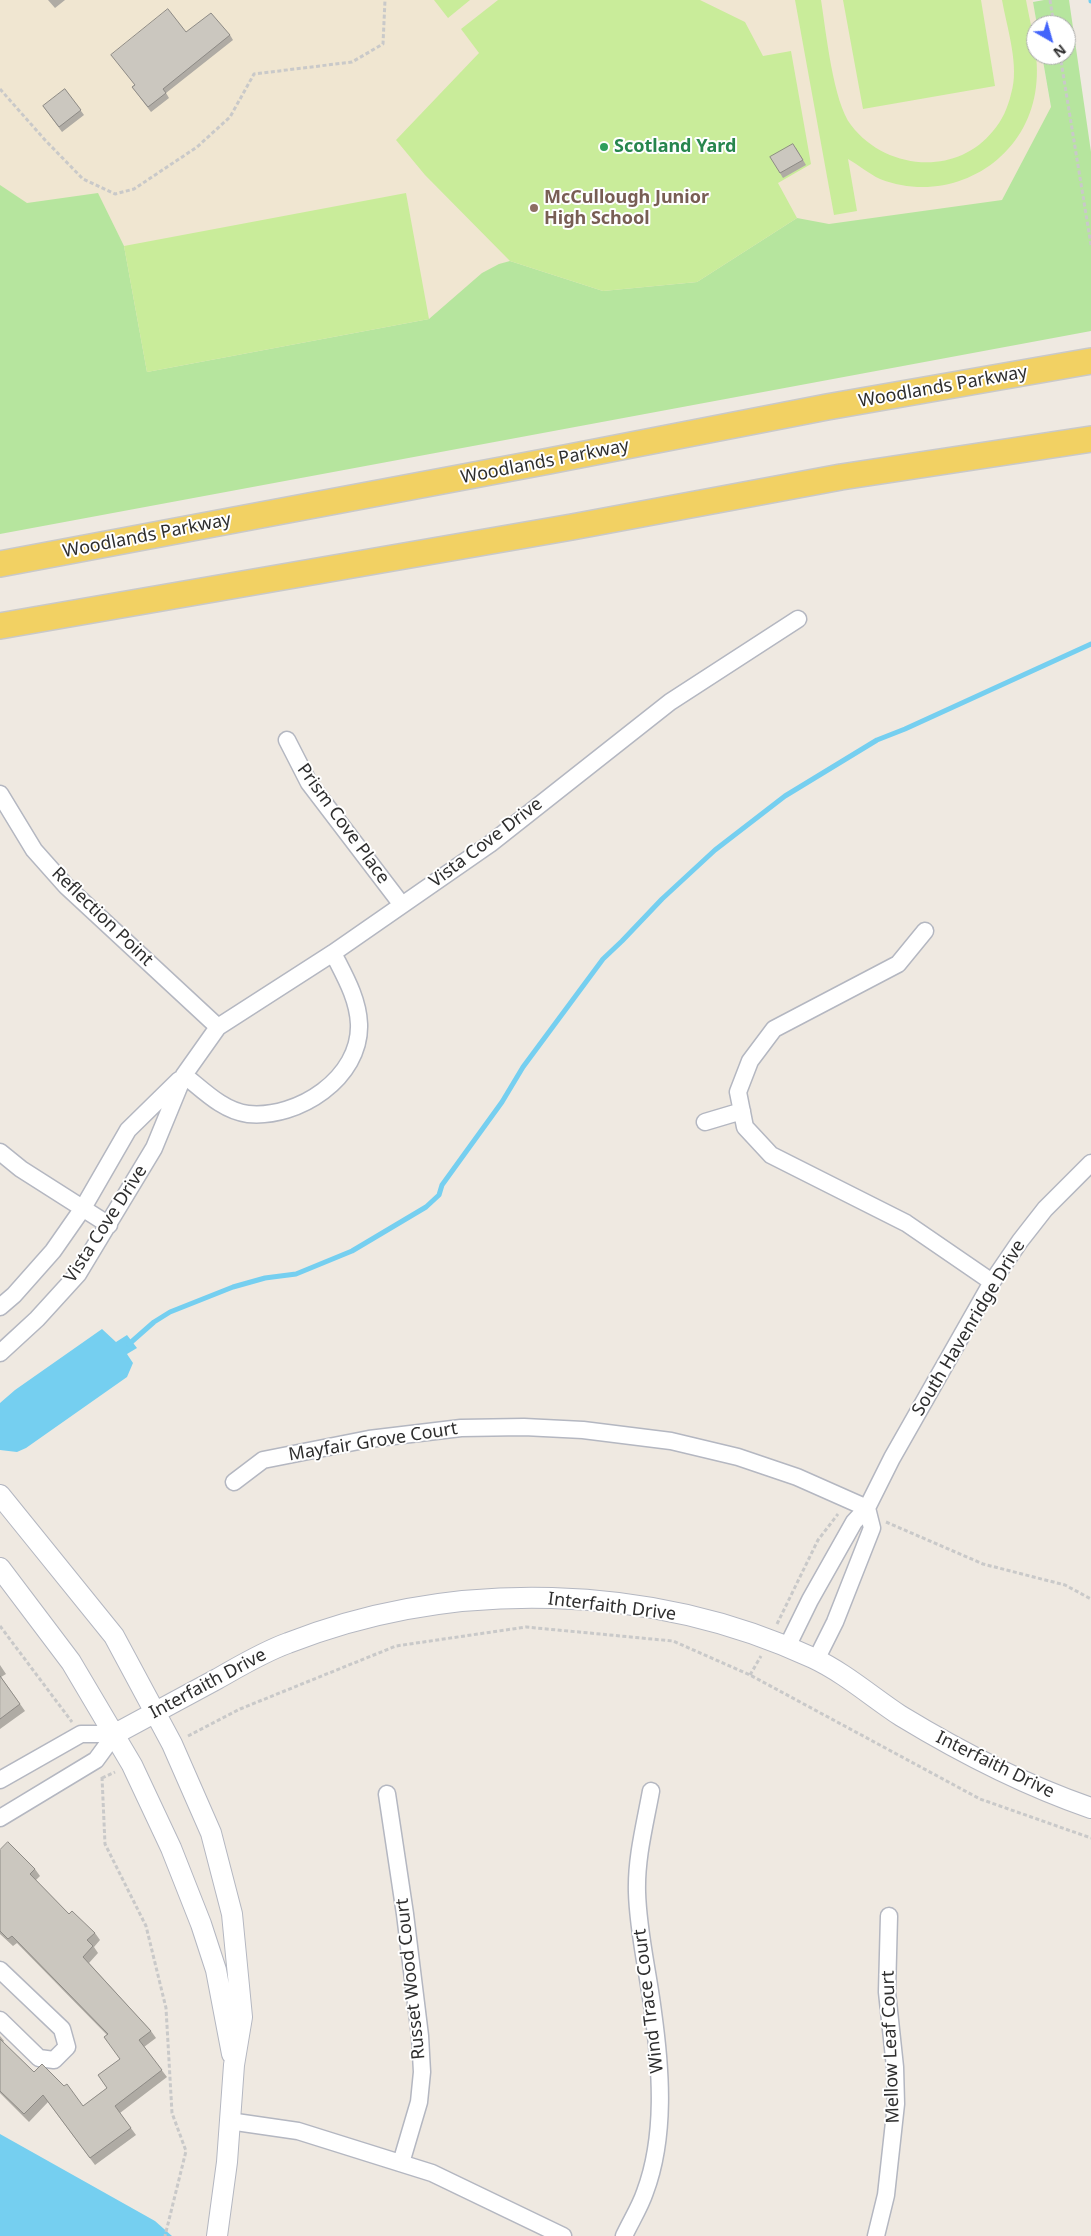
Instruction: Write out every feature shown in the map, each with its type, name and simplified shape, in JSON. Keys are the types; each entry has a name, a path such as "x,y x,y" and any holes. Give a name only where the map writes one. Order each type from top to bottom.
{"main road":[{"name":"Woodlands Parkway","path":"0,564 827,407 1091,361"},
{"path":"0,626 572,527 841,477 1091,439"}],"street":[{"name":"Vista Cove Drive","path":"0,1307 14,1295 53,1252 83,1208 128,1130 184,1075 218,1027 333,953 490,844 670,702 798,619"},
{"name":"Prism Cove Place","path":"287,740 309,783 402,905"},
{"name":"Reflection Point","path":"0,794 34,850 66,886 218,1027"},
{"path":"925,931 898,964 774,1029 750,1061 738,1092 745,1127 771,1155 906,1223 992,1282"},
{"path":"184,1075 224,1107 247,1114 271,1113 291,1109 312,1098 332,1084 346,1068 353,1055 356,1048 359,1024 353,996 333,953"},
{"name":"Vista Cove Drive","path":"0,1352 37,1319 78,1274 154,1148 184,1075"},
{"path":"705,1122 742,1111"},
{"path":"0,1152 21,1169 109,1225"},
{"name":"South Havenridge Drive","path":"778,1644 810,1600 854,1522 867,1508 892,1458 992,1282 1045,1209 1091,1163"},
{"name":"Mayfair Grove Court","path":"234,1482 263,1460 359,1441 461,1428 524,1427 584,1430 671,1441 738,1456 796,1477 867,1508"},
{"path":"0,1495 114,1636 172,1744 211,1833 232,1914 242,2017 234,2065 227,2162 217,2236"},
{"path":"816,1660 836,1622 872,1528 867,1508"},
{"path":"0,1568 71,1662 132,1765 171,1848 201,1924 216,1970 223,2017 234,2065"},
{"name":"Interfaith Drive","path":"115,1734 284,1644 321,1630 387,1612 461,1600 512,1597 626,1605 690,1616 778,1644 816,1660 952,1746 1047,1793 1091,1808"},
{"path":"0,1780 81,1734 115,1734"},
{"path":"0,1818 96,1760 115,1734"},
{"name":"Wind Trace Court","path":"624,2236 645,2192 652,2170 659,2114 658,2062 654,2020 640,1933 637,1890 640,1856 651,1791"},
{"name":"Russet Wood Court","path":"387,1794 405,1914 420,2036 422,2072 419,2102 401,2163"},
{"name":"Mellow Leaf Court","path":"876,2236 887,2187 896,2104 895,2066 887,1992 889,1916"},
{"path":"0,1970 62,2029 67,2047 54,2060 39,2058 0,2020"},
{"path":"229,2121 298,2130 432,2173 563,2236"}],"path":[{"path":"0,89 44,140 83,178 115,194 134,189 196,147 230,117 254,74 352,62 383,44 385,0"},
{"path":"1050,0 1052,15"},
{"path":"1062,65 1091,246"},
{"path":"750,1675 778,1644 818,1540 839,1512 867,1508 885,1521 983,1564 1065,1584 1091,1598"},
{"path":"0,1626 81,1734"},
{"path":"172,1744 240,1709 396,1646 526,1627 673,1641 750,1675 980,1799 1091,1838"},
{"path":"96,1760 102,1778 105,1844 146,1926 166,2008 172,2113 186,2151 165,2236"},
{"path":"102,1778 132,1765"}],"shaded area":[{"name":"McCullough Junior High School","path":"0,0 1033,0 1035,15 1026,15 1026,65 1044,65 1085,309 0,515"}],"green space":[{"path":"434,0 470,0 448,18"},
{"name":"Scotland Yard","path":"498,0 700,0 745,22 763,56 791,51 811,164 778,183 797,218 697,282 603,291 510,261 425,175 396,140 479,53 461,29"},
{"path":"795,0 821,0 835,84 839,100 851,125 865,140 882,151 901,159 921,162 941,161 960,156 978,146 999,123 1010,99 1014,72 1012,47 1002,0 1026,0 1029,15 1026,15 1026,65 1037,65 1037,76 1030,114 1018,137 1001,156 981,171 958,182 933,187 906,186 880,179 848,159 857,211 834,215"},
{"path":"843,0 981,0 995,86 863,109"},
{"path":"1069,0 1071,15 1035,15 1033,2"},
{"path":"1076,48 1091,152 1091,331 0,534 0,185 27,203 98,193 124,246 147,372 429,319 482,273 499,264 510,261 603,291 697,282 797,218 829,224 1002,200 1051,107 1044,65 1076,65"},
{"path":"406,193 429,319 147,372 124,246"}],"water":[{"path":"102,1329 116,1342 127,1335 137,1348 127,1354 133,1363 127,1377 26,1448 17,1452 0,1450 0,1403 15,1390"},
{"path":"0,2134 155,2221 172,2236 0,2236"}],"building":[{"path":"168,9 186,32 211,13 230,35 163,89 166,93 148,107 132,87 135,85 111,55"},
{"path":"65,89 81,110 59,127 43,106"},
{"path":"793,144 803,160 780,173 770,157"},
{"path":"0,1676 20,1704 0,1719"},
{"path":"8,1842 35,1869 30,1874 69,1914 72,1911 95,1933 87,1940 93,1946 83,1957 151,2031 139,2040 162,2070 115,2106 131,2128 90,2158 43,2095 24,2114 0,2091 0,2039 34,2072 42,2064 64,2086 67,2084 83,2106 107,2088 98,2075 120,2059 104,2037 108,2034 12,1936 8,1939 0,1931 0,1850"}],"waterway":[{"path":"129,1344 154,1322 170,1312 233,1287 265,1278 296,1274 352,1251 426,1207 439,1195 442,1185 502,1102 523,1067 603,959 662,899 715,850 785,796 877,740 1091,644"}],"place":[{"name":"Scotland Yard","path":"604,147"},
{"name":"McCullough Junior High School","path":"534,208"}]}
